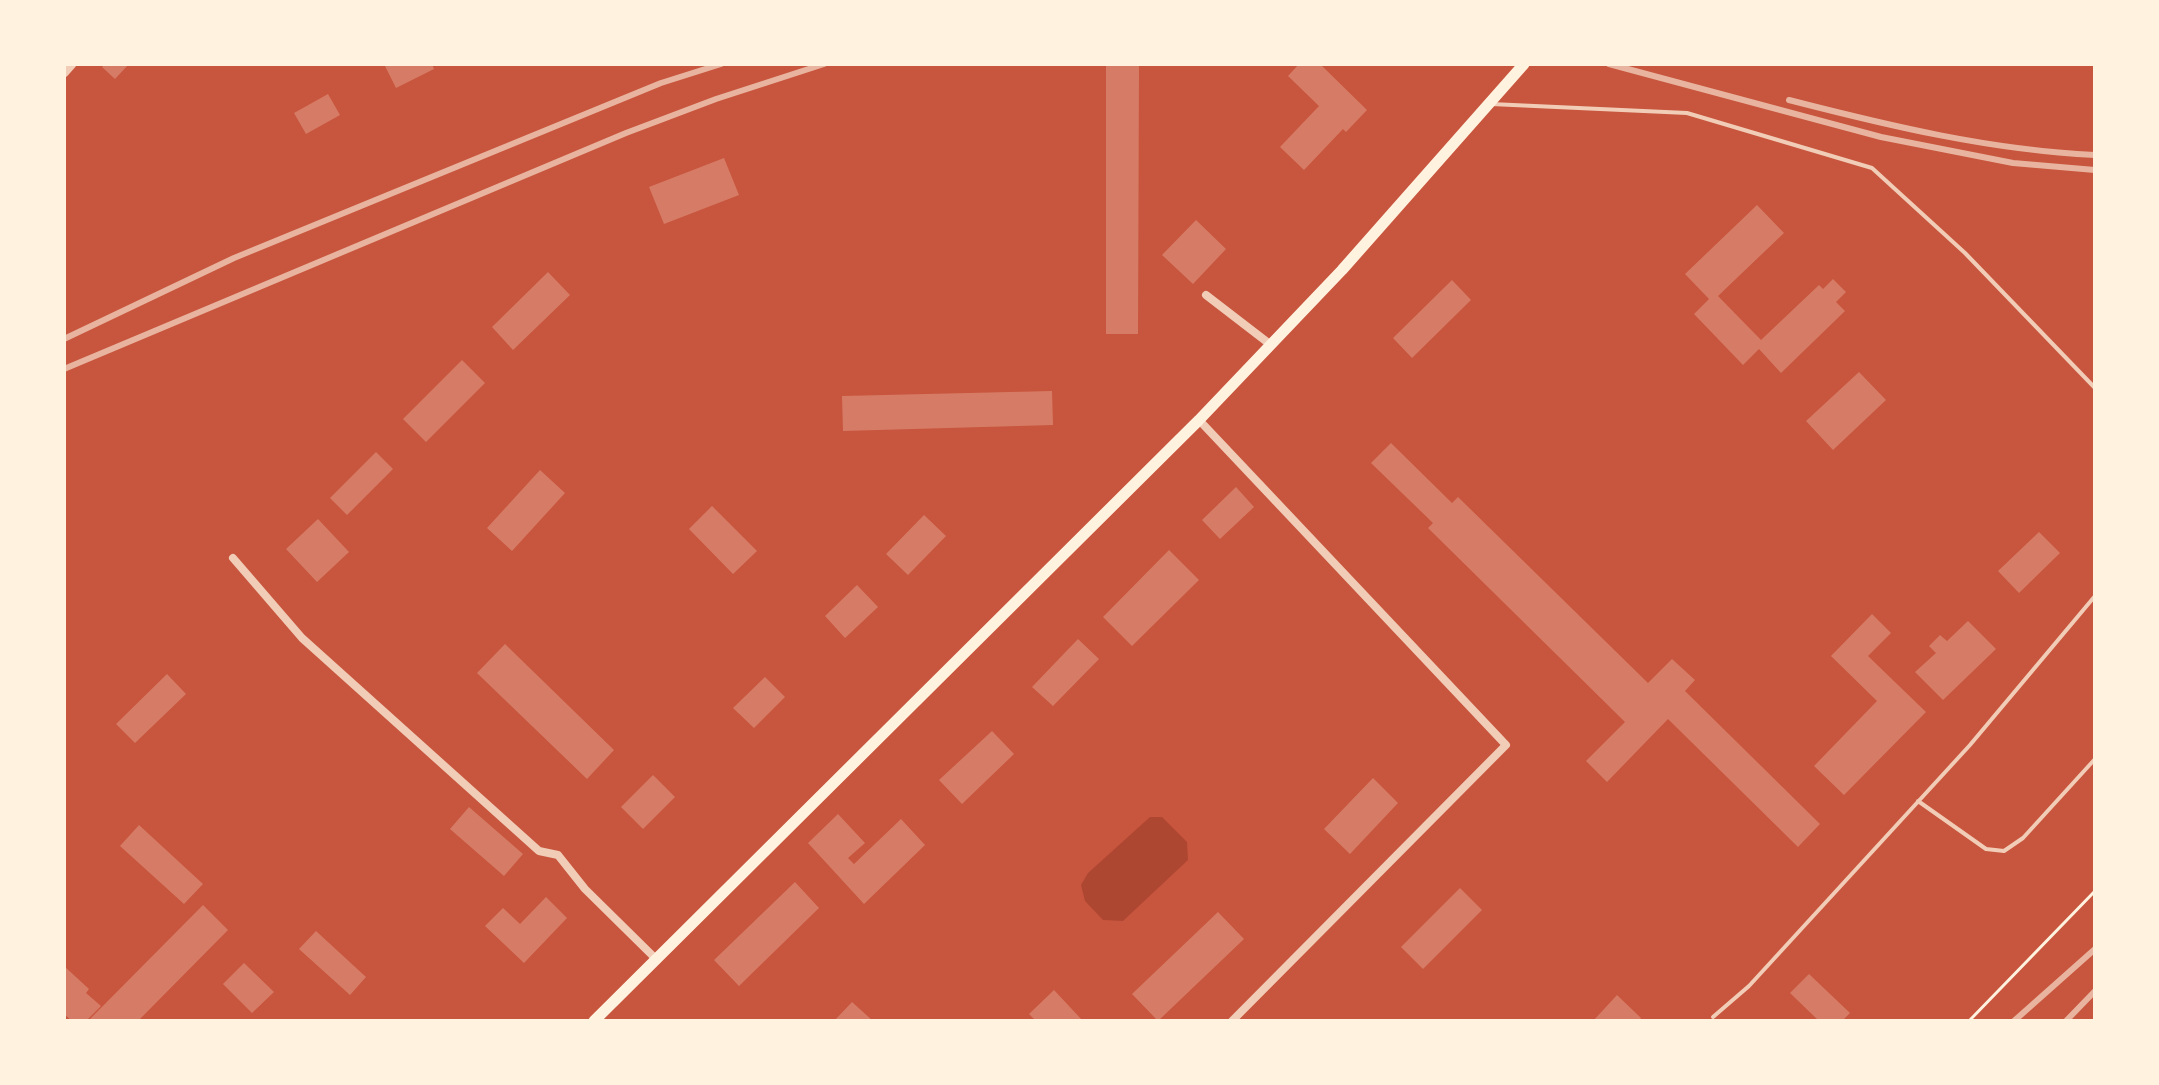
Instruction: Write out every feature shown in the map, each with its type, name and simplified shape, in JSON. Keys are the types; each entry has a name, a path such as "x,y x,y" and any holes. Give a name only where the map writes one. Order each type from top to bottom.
{"main road":[{"path":"594,1021 1199,420 1271,345 1524,64"}],"street":[{"path":"64,73 72,64"},
{"path":"1206,295 1271,345"},
{"path":"1199,420 1506,745 1232,1021"},
{"path":"233,558 302,638 539,851 558,855 585,889 657,960"}],"lane":[{"path":"1489,104 1687,113 1872,168 1965,253 2095,388"},
{"path":"1713,1017 1749,986 1918,801 2095,596"},
{"path":"1918,801 1986,849 2004,851 2023,838 2095,759"}],"path":[{"path":"1969,1021 2095,891"}],"shaded area":[{"path":"1150,817 1162,817 1187,842 1188,860 1123,921 1103,920 1085,901 1081,885 1088,873"}],"building":[{"path":"105,64 129,64 115,79 102,67"},
{"path":"384,64 432,64 434,69 396,88"},
{"path":"1106,64 1139,64 1138,334 1106,334"},
{"path":"1299,64 1320,64 1367,110 1346,132 1343,129 1304,170 1280,147 1319,106 1288,76"},
{"path":"328,94 340,115 306,134 294,113"},
{"path":"724,158 739,195 664,224 649,187"},
{"path":"1757,205 1784,233 1718,296 1761,340 1819,285 1823,289 1833,279 1846,292 1836,302 1845,311 1781,373 1759,349 1743,365 1694,314 1709,299 1685,274"},
{"path":"1196,220 1226,249 1193,284 1162,255"},
{"path":"548,272 570,295 513,350 492,327"},
{"path":"1452,280 1471,300 1412,358 1393,338"},
{"path":"462,360 485,383 426,442 403,419"},
{"path":"1859,372 1886,400 1833,450 1806,421"},
{"path":"1052,391 1053,425 843,431 842,396"},
{"path":"1391,443 1452,503 1458,497 1648,683 1672,659 1695,680 1685,691 1820,824 1798,847 1668,719 1607,782 1586,761 1625,722 1428,528 1433,523 1371,463"},
{"path":"376,452 393,469 347,515 330,498"},
{"path":"540,470 565,493 512,551 487,528"},
{"path":"1236,487 1254,507 1220,539 1202,520"},
{"path":"712,506 757,551 733,574 689,529"},
{"path":"924,515 946,536 908,575 886,554"},
{"path":"318,519 349,552 317,582 286,549"},
{"path":"2039,532 2060,553 2019,593 1998,571"},
{"path":"1169,550 1199,580 1132,646 1103,617"},
{"path":"857,585 878,607 845,638 825,616"},
{"path":"1872,614 1891,633 1868,656 1926,712 1844,795 1814,766 1877,701 1831,656"},
{"path":"1968,621 1996,649 1943,700 1915,672 1936,653 1929,646 1940,635 1947,641"},
{"path":"1078,639 1099,659 1053,706 1032,687"},
{"path":"505,644 614,750 587,779 477,673"},
{"path":"167,674 186,694 135,743 116,724"},
{"path":"765,677 785,697 754,728 733,708"},
{"path":"992,731 1014,754 962,804 939,780"},
{"path":"653,775 675,797 643,829 621,807"},
{"path":"1373,778 1398,803 1350,854 1324,829"},
{"path":"469,807 523,854 504,876 450,829"},
{"path":"838,814 865,843 848,858 854,864 901,819 925,845 864,904 808,843"},
{"path":"139,825 203,884 184,904 120,846"},
{"path":"795,882 819,908 739,986 714,960"},
{"path":"1460,888 1482,910 1423,969 1401,947"},
{"path":"546,897 567,918 524,963 485,926 503,908 520,924"},
{"path":"203,905 228,930 138,1021 88,1021"},
{"path":"1218,912 1244,939 1158,1021 1132,994"},
{"path":"316,931 366,977 350,995 299,949"},
{"path":"244,963 274,992 252,1013 223,984"},
{"path":"64,966 89,989 86,993 101,1006 86,1021 72,1021 64,1014"},
{"path":"1809,974 1850,1013 1842,1021 1819,1021 1790,993"},
{"path":"1054,990 1083,1021 1036,1021 1029,1014"},
{"path":"1617,995 1641,1018 1639,1021 1593,1021"},
{"path":"852,1002 873,1021 834,1021"}],"railway":[{"path":"64,339 234,258 661,83 721,64"},
{"path":"64,369 626,133 716,99 824,64"},
{"path":"1609,64 1881,137 2013,163 2095,170"},
{"path":"1789,100 1903,128 1979,142 2095,155"},
{"path":"2014,1021 2095,949"},
{"path":"2066,1021 2095,991"}]}
